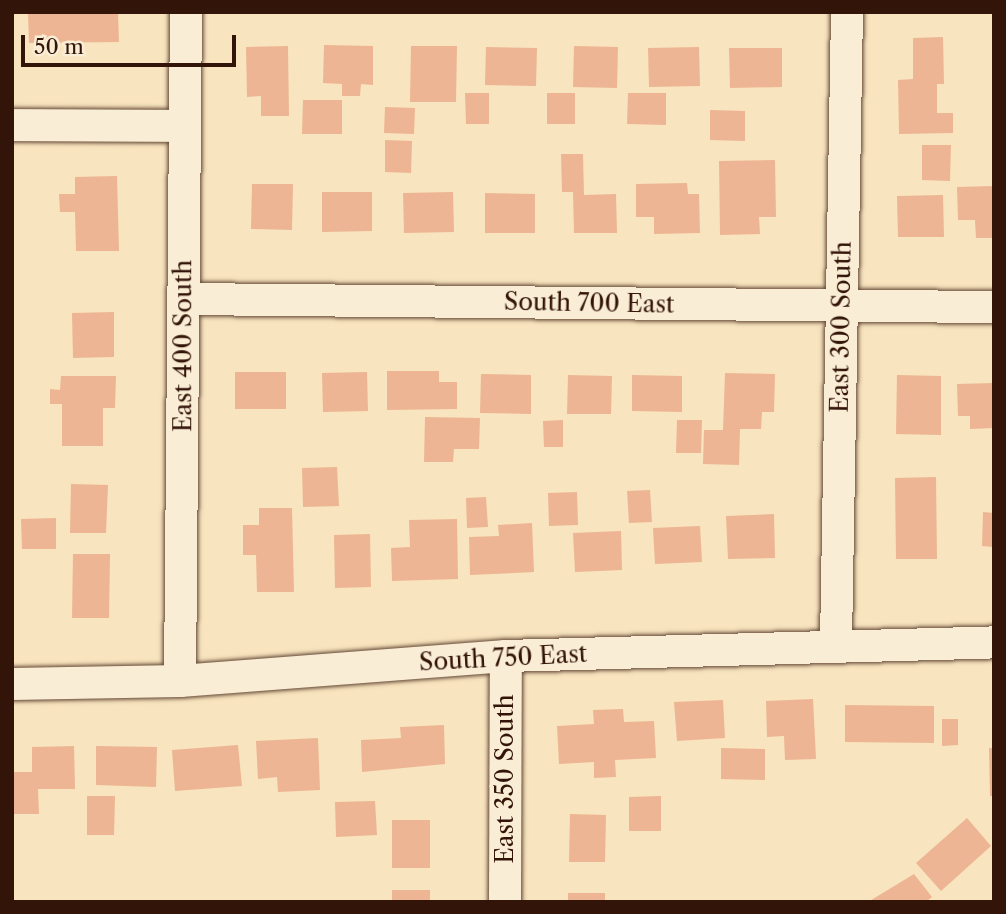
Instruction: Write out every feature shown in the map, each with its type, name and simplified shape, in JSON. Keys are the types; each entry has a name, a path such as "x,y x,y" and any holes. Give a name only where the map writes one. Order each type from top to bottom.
{"street":[{"name":"East 400 South","path":"180,681 186,12"},
{"name":"East 300 South","path":"836,642 847,12"},
{"path":"12,125 185,127"},
{"name":"South 700 East","path":"183,299 994,307"},
{"name":"South 750 East","path":"12,684 180,681 506,656 836,642 994,642"},
{"name":"East 350 South","path":"505,902 506,656"}],"building":[{"path":"28,12 118,12 119,42 29,43"},
{"path":"943,37 944,84 937,84 937,113 953,113 953,133 899,134 898,80 913,79 913,38"},
{"path":"324,45 373,46 373,85 361,84 360,96 342,96 342,84 323,83"},
{"path":"288,46 289,116 261,116 261,96 247,97 246,47"},
{"path":"411,46 457,46 456,102 410,102"},
{"path":"574,46 618,47 617,88 573,87"},
{"path":"486,47 537,48 536,86 485,85"},
{"path":"699,47 700,86 649,87 648,48"},
{"path":"729,48 782,48 782,87 730,88"},
{"path":"465,93 489,93 489,124 466,124"},
{"path":"547,93 575,93 575,124 547,124"},
{"path":"628,93 666,93 666,125 627,124"},
{"path":"303,100 342,100 342,134 302,134"},
{"path":"385,107 415,108 414,134 384,133"},
{"path":"710,110 745,111 745,141 710,140"},
{"path":"385,140 412,141 411,173 385,172"},
{"path":"922,145 951,145 950,181 922,180"},
{"path":"561,154 583,154 584,195 616,194 617,233 574,233 573,192 562,192"},
{"path":"775,160 776,217 759,217 760,234 720,235 719,161"},
{"path":"117,176 119,251 76,251 75,212 60,212 59,194 75,194 75,177"},
{"path":"687,183 688,194 699,194 700,233 654,234 654,217 636,217 636,184"},
{"path":"252,184 293,184 292,230 251,229"},
{"path":"994,186 994,238 976,238 975,220 958,220 957,187"},
{"path":"322,192 372,192 372,231 322,232"},
{"path":"453,192 454,232 404,233 403,193"},
{"path":"485,193 535,194 535,233 485,233"},
{"path":"943,195 944,237 898,237 897,196"},
{"path":"114,312 114,357 73,358 72,313"},
{"path":"387,371 439,371 439,382 457,382 457,409 387,410"},
{"path":"235,372 286,372 286,409 235,409"},
{"path":"367,372 368,411 323,412 322,373"},
{"path":"725,373 775,374 774,412 762,412 761,429 740,429 739,465 703,464 704,430 723,430"},
{"path":"481,374 531,375 531,414 480,413"},
{"path":"568,375 612,376 611,414 567,414"},
{"path":"632,375 682,376 682,412 632,411"},
{"path":"897,375 941,376 941,435 896,434"},
{"path":"61,376 116,376 115,408 103,408 103,446 62,446 62,404 50,404 50,389 60,390"},
{"path":"994,383 994,428 970,429 970,416 958,416 957,384"},
{"path":"425,417 480,418 479,449 454,449 453,462 424,462"},
{"path":"563,420 563,447 544,447 543,421"},
{"path":"677,420 702,420 701,453 676,453"},
{"path":"337,467 339,506 303,507 302,468"},
{"path":"936,477 937,559 896,559 895,478"},
{"path":"71,484 108,485 106,533 70,533"},
{"path":"650,490 652,522 629,523 627,491"},
{"path":"577,492 578,525 549,526 548,493"},
{"path":"486,497 488,527 467,528 466,498"},
{"path":"259,508 292,508 294,592 257,592 256,555 243,555 243,525 259,525"},
{"path":"983,512 994,513 994,547 982,546"},
{"path":"774,514 775,558 728,559 726,516"},
{"path":"56,518 56,549 22,549 21,519"},
{"path":"457,519 458,579 392,581 391,548 410,547 409,520"},
{"path":"532,523 534,572 470,575 469,537 499,536 498,525"},
{"path":"700,526 702,562 655,564 653,528"},
{"path":"621,531 622,570 575,572 573,533"},
{"path":"370,534 371,587 335,588 334,535"},
{"path":"73,554 110,554 109,618 72,618"},
{"path":"813,699 816,759 785,760 784,736 767,737 766,701"},
{"path":"723,700 725,738 677,741 674,702"},
{"path":"845,705 934,706 934,743 845,742"},
{"path":"623,709 624,722 654,721 656,758 615,760 616,777 594,778 594,762 559,764 557,726 594,724 593,710"},
{"path":"942,719 958,719 958,745 942,746"},
{"path":"444,725 445,764 362,772 361,740 401,738 400,727"},
{"path":"318,738 320,790 278,792 277,777 258,779 256,741"},
{"path":"238,745 242,786 175,791 172,750"},
{"path":"74,746 75,789 38,789 39,814 13,814 12,772 32,772 32,747"},
{"path":"96,746 157,747 156,787 96,785"},
{"path":"721,748 765,749 765,780 721,779"},
{"path":"989,748 994,748 994,796 990,796"},
{"path":"87,796 115,796 114,835 87,835"},
{"path":"661,796 661,831 629,831 629,797"},
{"path":"375,801 377,835 336,837 335,802"},
{"path":"570,814 606,815 605,862 569,862"},
{"path":"967,818 991,846 941,891 916,863"},
{"path":"392,820 430,820 430,868 392,868"},
{"path":"914,874 932,897 926,902 868,902"},
{"path":"392,890 430,890 430,902 392,902"},
{"path":"568,893 605,893 605,902 568,902"}]}
